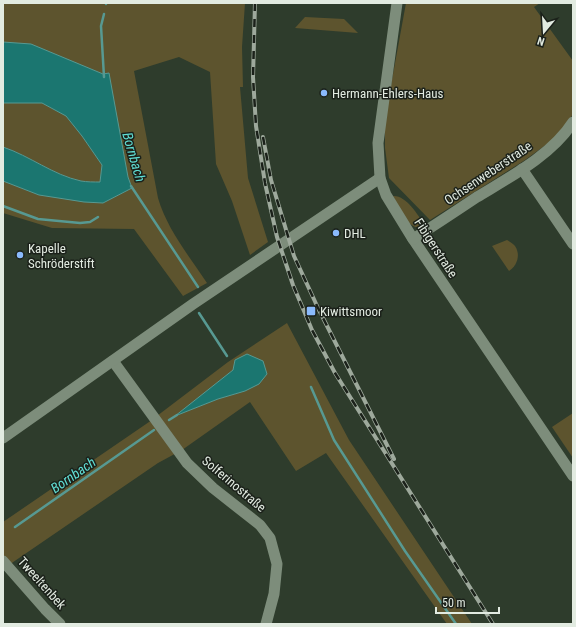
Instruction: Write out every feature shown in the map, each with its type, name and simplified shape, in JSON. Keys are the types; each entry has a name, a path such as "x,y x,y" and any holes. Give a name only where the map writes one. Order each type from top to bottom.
{"street":[{"name":"Fibigerstraße","path":"397,3 378,143 380,178 386,195 413,239 573,476"},
{"name":"Ochsenweberstraße","path":"413,239 522,169 554,145 573,122"},
{"path":"522,169 573,244"},
{"path":"3,438 199,300 380,178"},
{"name":"Solferinostraße","path":"113,361 187,463 213,488 260,525 270,538 277,564 274,594 266,624"},
{"name":"Tweeltenbek","path":"3,561 44,609 60,624"}],"shaded area":[{"path":"3,3 245,3 242,47 243,87 240,87 248,178 268,242 250,255 232,201 216,164 210,72 179,57 134,71 158,198 167,221 207,283 183,296 134,229 52,228 3,213 3,181 39,195 103,203 132,188 103,74 7,42 3,42"},
{"path":"406,3 540,3 534,7 573,61 573,114 558,136 525,160 430,220 389,178 385,148 385,118"},
{"path":"305,17 344,19 358,33 295,28"},
{"path":"3,103 42,103 66,116 102,165 100,182 83,181 71,178 3,147"},
{"path":"393,196 402,199 411,206 424,224 423,228 412,225 408,222"},
{"path":"507,240 515,246 518,253 516,263 509,271 492,246"},
{"path":"287,323 349,440 472,624 447,624 326,453 296,471 250,402 182,450 158,463 3,569 3,522 149,422 228,362","holes":["233,370 245,391 218,399 177,415"]},
{"path":"573,413 573,458 552,427"}],"water":[{"path":"3,42 31,44 103,74 109,73 128,177 132,188 103,203 84,202 39,195 3,181 3,147 23,155 51,170 81,181 100,182 102,165 66,116 42,103 3,103"},
{"path":"247,354 263,361 267,374 259,384 245,391 218,399 175,416 233,370 235,360"}],"waterway":[{"name":"Bornbach","path":"104,14 101,26 104,77"},
{"name":"Bornbach","path":"131,186 198,287"},
{"name":"Tweeltenbek","path":"3,206 38,219 80,223 90,222 98,217"},
{"name":"Bornbach","path":"199,313 227,356"},
{"path":"311,387 334,440 405,551 456,624"},
{"name":"Bornbach","path":"169,420 177,415"},
{"name":"Bornbach","path":"15,527 154,430"}],"railway":[{"path":"255,3 253,77 256,126 265,183 277,237 293,285 312,330 335,373 493,624"},
{"path":"263,137 271,180 294,256 318,308 394,459"}],"place":[{"name":"Hermann-Ehlers-Haus","path":"324,93"},
{"name":"DHL","path":"336,233"},
{"name":"Kapelle Schröderstift","path":"20,255"},
{"name":"Kiwittsmoor","path":"311,311"}]}
